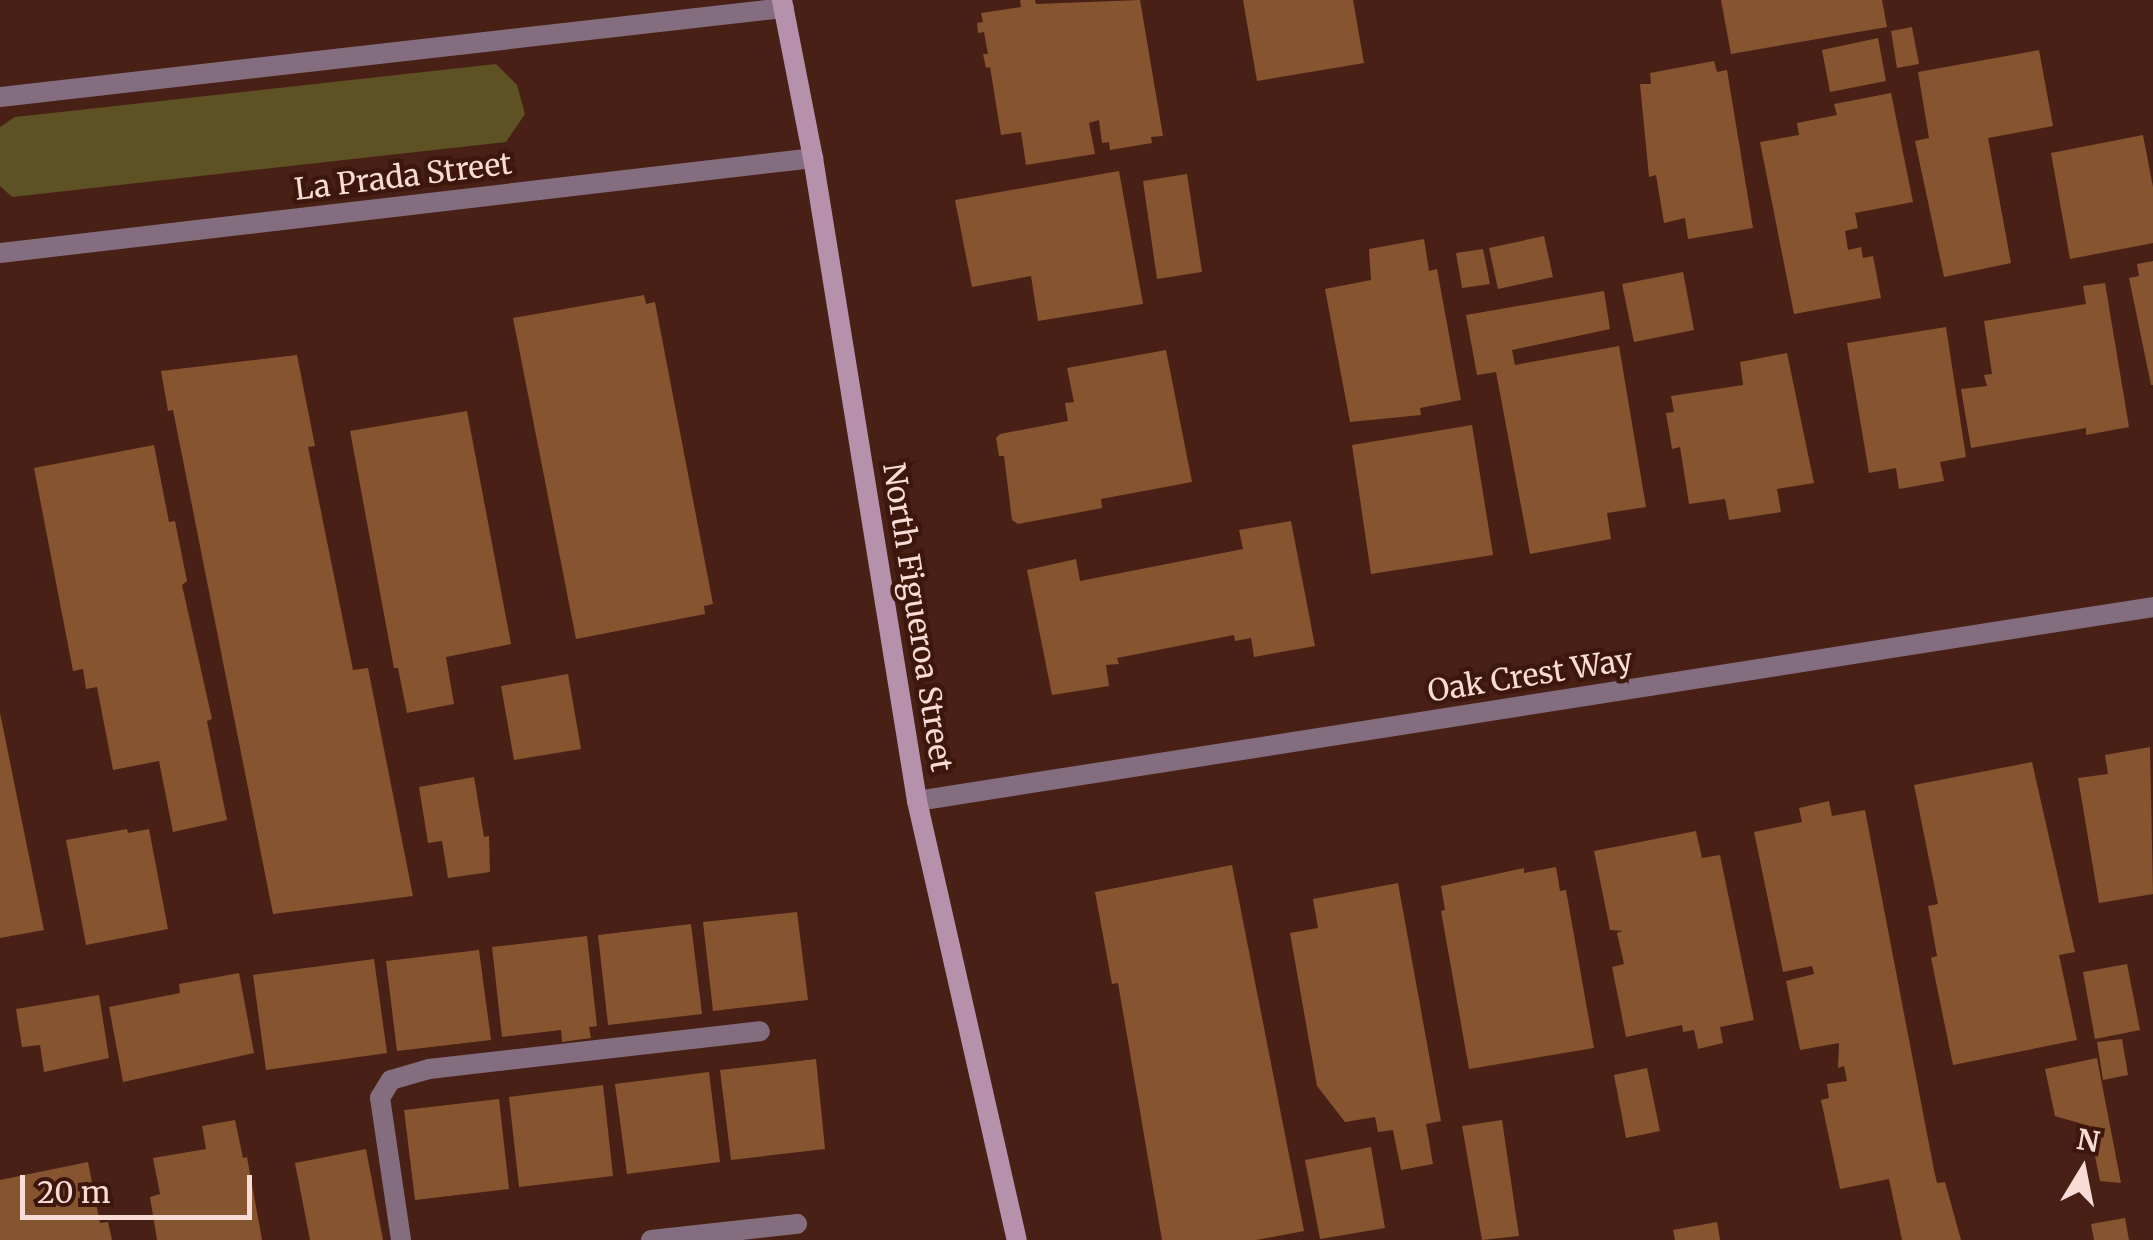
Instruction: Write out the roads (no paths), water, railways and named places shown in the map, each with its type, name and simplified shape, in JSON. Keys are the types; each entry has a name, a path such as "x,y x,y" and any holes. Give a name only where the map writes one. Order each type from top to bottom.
{"main road":[{"name":"North Figueroa Street","path":"783,4 814,158 917,802 1017,1240"}],"street":[{"path":"0,97 783,4"},
{"name":"La Prada Street","path":"0,254 814,158"},
{"name":"Oak Crest Way","path":"917,802 2153,607"},
{"path":"401,1240 380,1098 391,1080 429,1068 760,1031"},
{"path":"651,1240 797,1224"}]}
